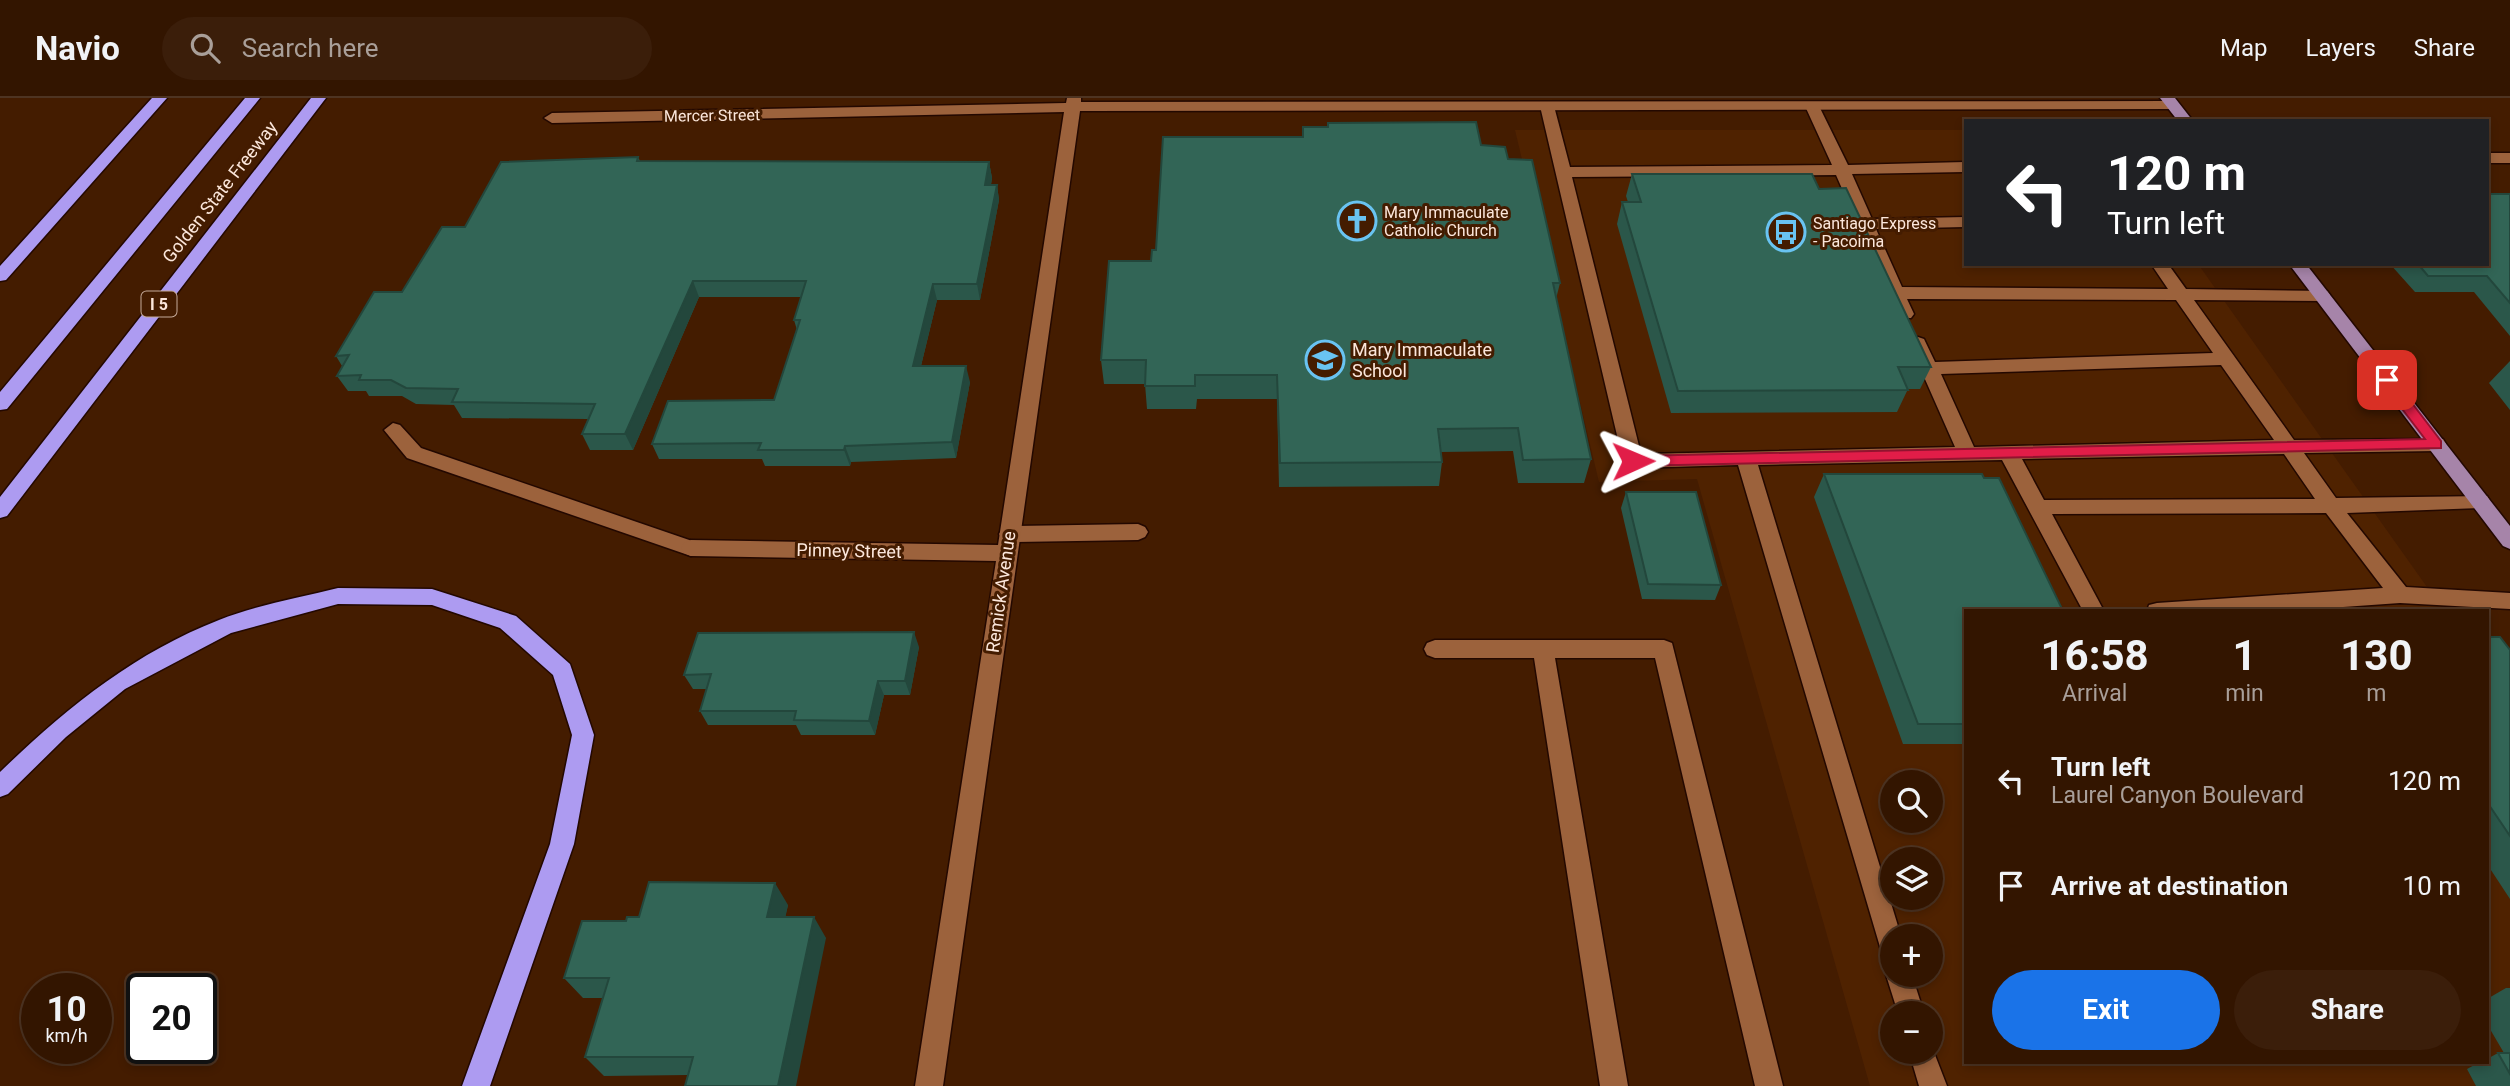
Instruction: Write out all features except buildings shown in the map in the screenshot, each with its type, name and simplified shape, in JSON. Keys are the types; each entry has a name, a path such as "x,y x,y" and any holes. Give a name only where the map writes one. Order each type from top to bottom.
{"highway":[{"path":"0,276 160,98"},
{"path":"0,404 253,98"},
{"name":"Golden State Freeway","path":"0,511 319,98"},
{"path":"0,787 58,730 117,683 225,626 338,596 432,597 508,622 562,670 583,735 562,844 476,1086"}],"main road":[{"path":"2170,102 2184,119"},
{"path":"2298,266 2510,541"}],"street":[{"name":"Mercer Street","path":"552,118 1073,102 1812,106 2170,102"},
{"name":"Remick Avenue","path":"929,1086 1073,102"},
{"path":"1547,106 1633,461 2436,444"},
{"path":"1812,106 1967,453"},
{"path":"2489,158 2510,158"},
{"path":"1563,172 1964,167"},
{"path":"1866,224 1964,222"},
{"path":"2160,266 2331,506 2400,595"},
{"path":"1896,293 2320,295"},
{"path":"1929,368 2225,359"},
{"name":"Pinney Street","path":"393,430 414,453 691,548 1008,544 1138,532"},
{"path":"2008,452 2093,609"},
{"path":"1746,458 1885,924"},
{"path":"2038,507 2331,506 2480,501"},
{"path":"2187,609 2400,595 2510,601"},
{"path":"1435,649 1664,649 1769,1086"},
{"path":"1543,649 1614,1086"},
{"path":"1926,1064 1933,1086"}],"shaded area":[{"path":"1515,130 1964,130 1964,266 2199,266 2443,609 1964,609 1964,1064 2489,1064 2489,674 2510,703 2510,1086 1870,1086 1697,479 1599,482"}],"place":[{"name":"Mary Immaculate Catholic Church","path":"1357,221"},
{"name":"Santiago Express - Pacoima","path":"1786,232"},
{"name":"Mary Immaculate School","path":"1325,360"}],"route":[{"path":"1633,461 2436,444 2387,380"}]}
